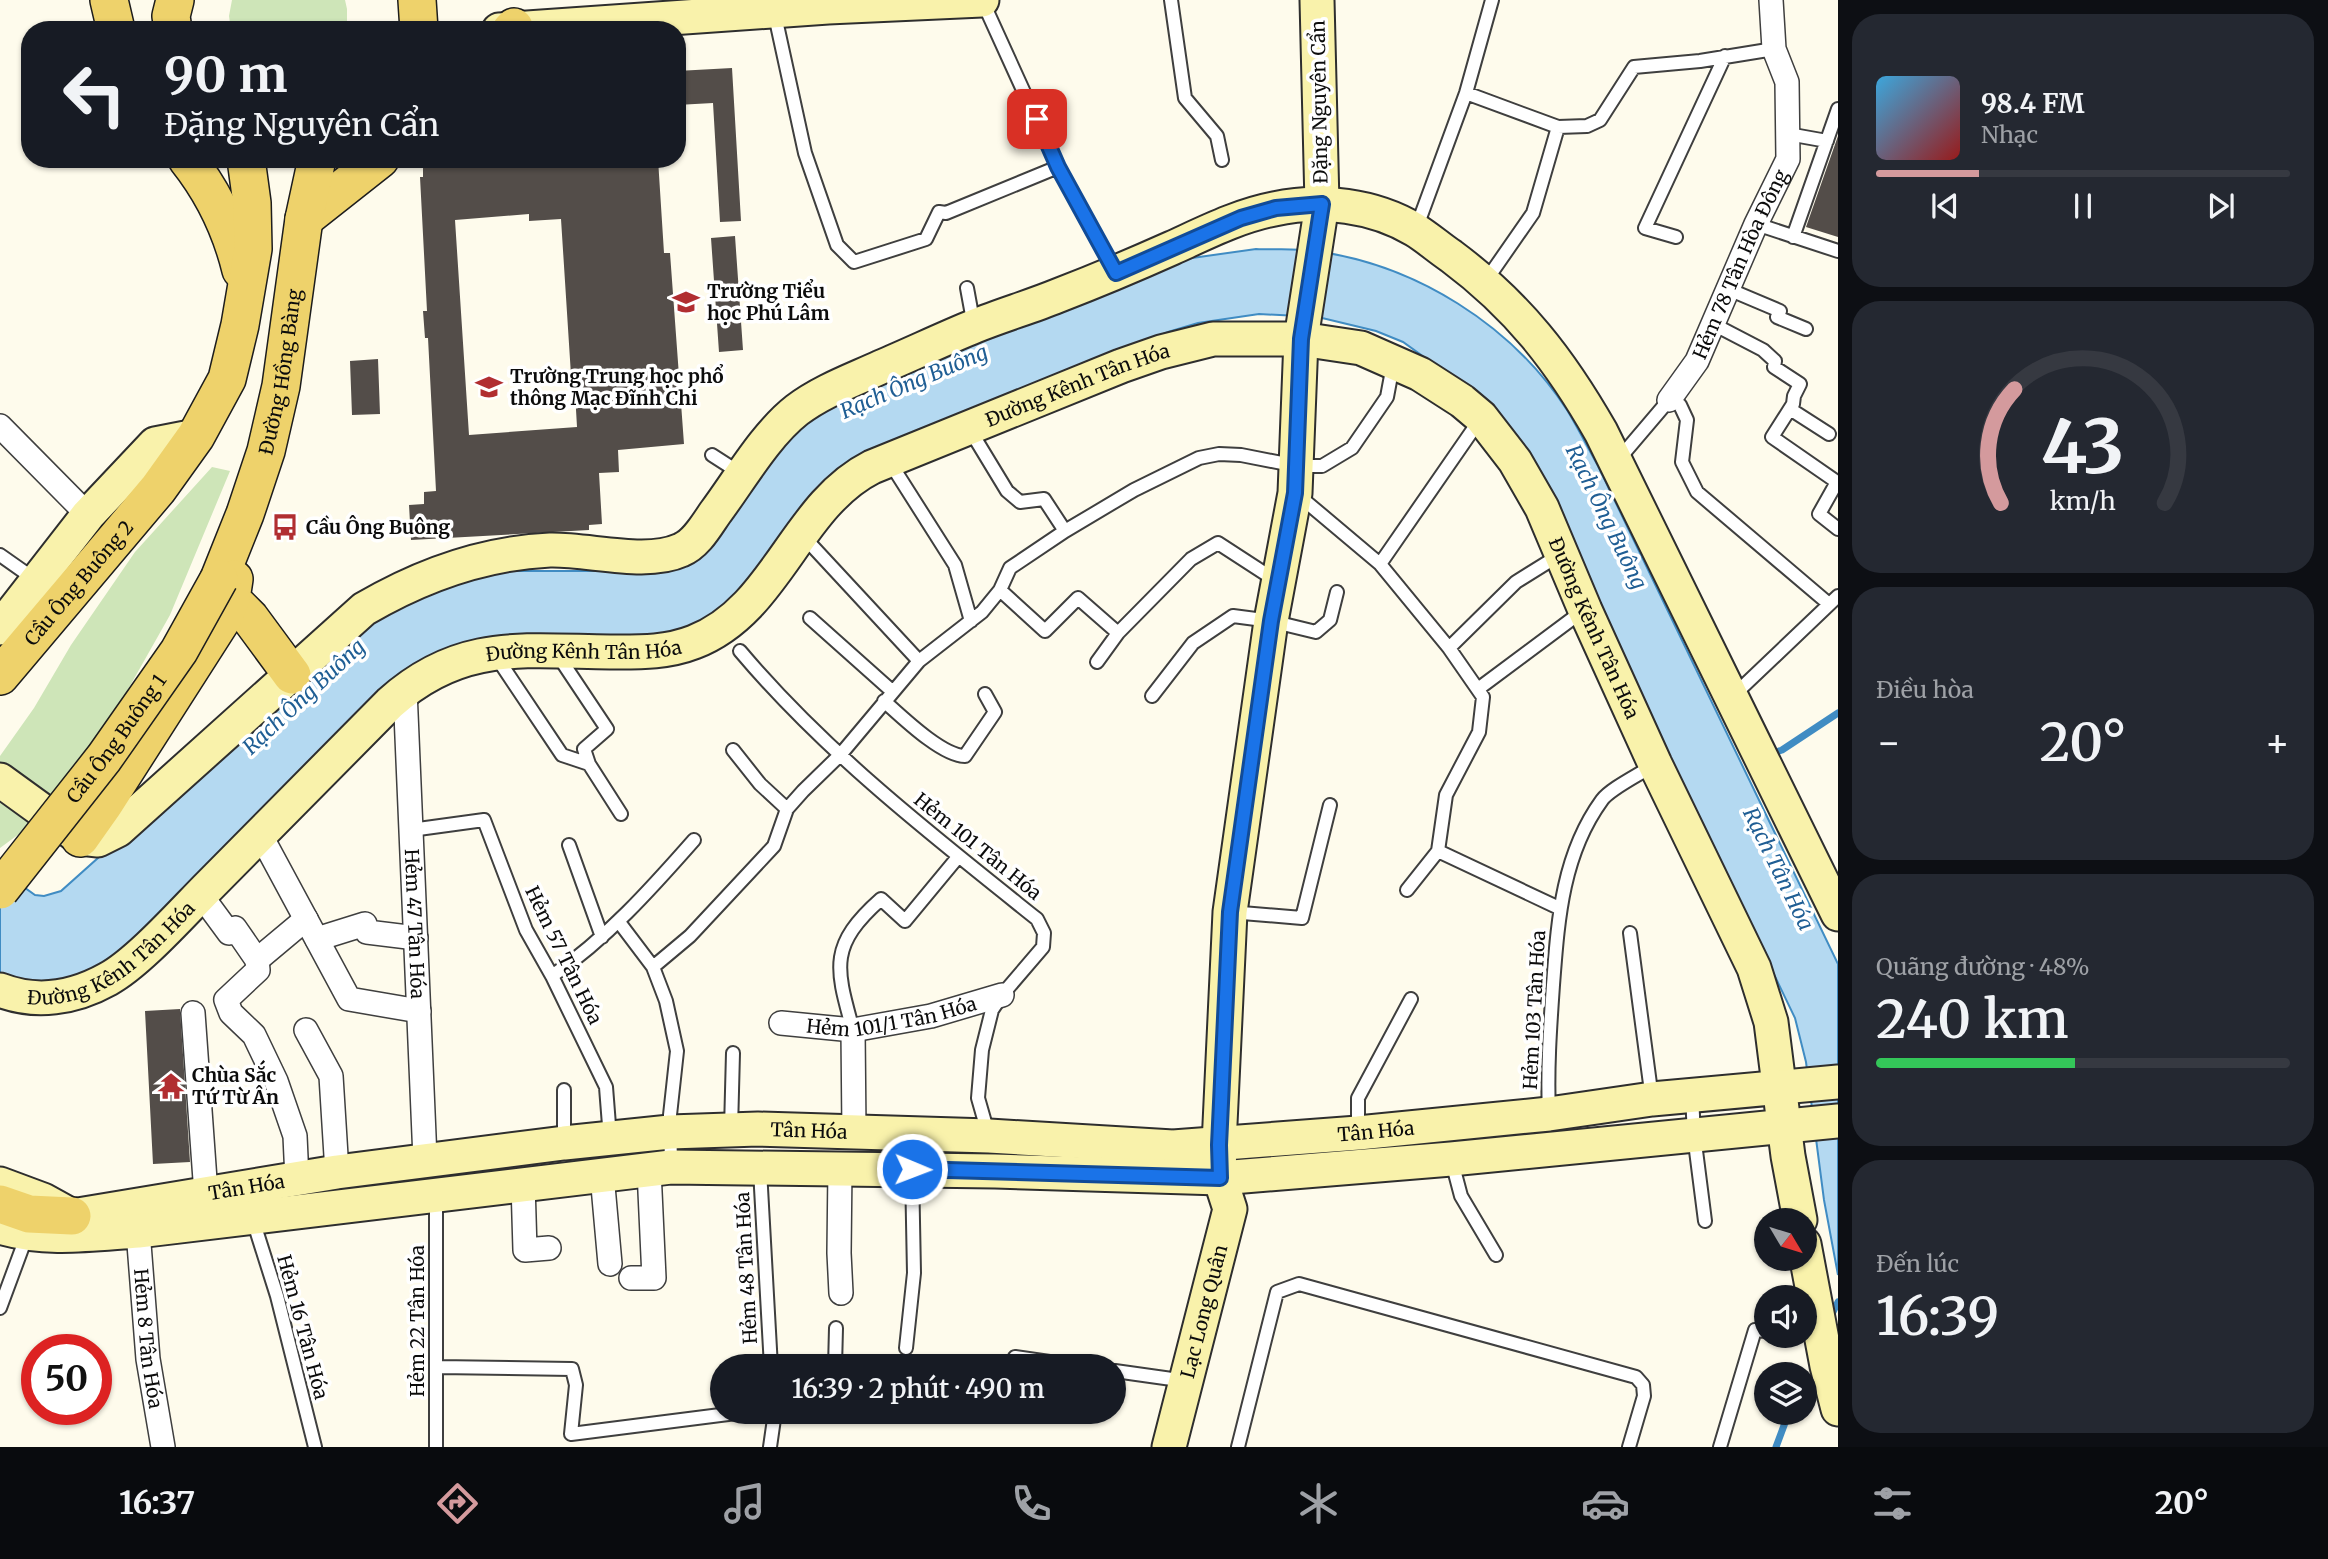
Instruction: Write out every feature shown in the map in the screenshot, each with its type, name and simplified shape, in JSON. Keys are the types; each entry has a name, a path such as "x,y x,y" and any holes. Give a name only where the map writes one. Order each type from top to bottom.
{"main road":[{"path":"109,0 114,21"},
{"path":"417,0 418,21"},
{"path":"194,168 210,190 229,228 242,272 245,296"},
{"path":"196,436 227,379 240,325 253,249 252,203 247,168"},
{"name":"Đường Hồng Bàng","path":"225,589 245,514 266,451 281,386 304,219 315,168"},
{"path":"304,219 369,168"},
{"name":"Cầu Ông Buông 2","path":"0,676 158,489 196,436"},
{"path":"225,589 292,675"},
{"path":"80,838 223,618 225,589"},
{"name":"Cầu Ông Buông 1","path":"0,890 104,758 225,589"},
{"path":"14,1220 72,1216"}],"street":[{"path":"620,21 774,10 826,3 982,0"},
{"name":"Đặng Nguyên Cẩn","path":"1301,339 1322,204 1317,0"},
{"name":"Hẻm 78 Tân Hòa Đông","path":"1669,400 1697,361 1756,224 1788,159 1787,82 1774,49 1771,0"},
{"path":"0,780 80,838 98,840 118,830 364,609 397,590 432,574 474,561 551,550 589,551 631,557 682,550 695,540 775,431 795,411 821,394 974,326 1116,273 1241,218 1276,208 1322,204 1355,207 1392,219 1416,231 1485,282 1510,306 1555,358 1579,394 1616,463 1838,914"},
{"name":"Đường Kênh Tân Hóa","path":"0,990 13,995 44,999 74,994 109,979 141,953 405,690 420,679 455,662 493,652 648,652 671,649 703,638 729,623 755,599 832,495 857,474 968,427 1161,352 1213,339 1301,339 1361,348 1394,361 1442,387 1481,417 1515,461 1542,508 1585,610 1754,968 1788,1086 1799,1208"},
{"path":"1219,1145 1230,912 1271,621 1296,479 1301,339"},
{"path":"0,426 88,515"},
{"path":"0,628 88,515 155,444 196,436"},
{"name":"Hẻm 47 Tân Hóa","path":"405,690 425,1159"},
{"path":"260,834 349,999 419,1011"},
{"path":"201,895 229,933 235,928 257,960 258,970 226,1000 231,1013 254,1035 276,1081 295,1136 297,1179"},
{"path":"257,960 312,929 365,924 367,932 416,938"},
{"name":"Hẻm 101/1 Tân Hóa","path":"781,1023 853,1030 930,1016 1002,995"},
{"path":"193,1013 206,1194"},
{"path":"306,1030 331,1076 337,1172"},
{"path":"853,1030 854,1132"},
{"name":"Tân Hóa","path":"14,1220 62,1236 138,1231 660,1168 912,1169 1220,1178 1451,1141 1549,1114 1652,1099 1838,1082"},
{"name":"Tân Hóa","path":"72,1216 425,1159 670,1132 731,1130 989,1136 1172,1147 1358,1133 1451,1141 1694,1135 1838,1121"},
{"name":"Lạc Long Quân","path":"1169,1447 1230,1209 1220,1178 1219,1145"},
{"path":"602,1175 615,1268 654,1278 660,1168"},
{"path":"839,1168 841,1293"},
{"path":"0,1184 43,1200 72,1216"},
{"path":"523,1184 524,1250 549,1248"},
{"name":"Hẻm 8 Tân Hóa","path":"138,1231 148,1359 163,1447"},
{"path":"1817,1348 1838,1409"}],"lane":[{"path":"982,0 1058,167 1116,273"},
{"path":"1171,0 1185,98 1217,136 1222,160"},
{"path":"1416,231 1466,93 1492,0"},
{"path":"774,10 805,153 837,245 854,262 926,239 939,212 946,213 1058,167"},
{"path":"1466,93 1558,127 1587,126 1600,120 1634,67 1700,61 1774,49"},
{"path":"1676,237 1645,228 1725,56"},
{"path":"1794,236 1838,109"},
{"path":"1485,282 1533,213 1558,127"},
{"path":"1788,134 1827,141"},
{"path":"1756,224 1838,251"},
{"path":"967,288 974,326"},
{"path":"1728,289 1780,311 1777,317 1806,329"},
{"path":"1713,324 1763,350 1775,361 1774,367 1800,384 1790,409 1772,437 1837,482 1819,514 1838,529"},
{"path":"1296,479 1352,448 1387,397 1394,361"},
{"path":"1669,400 1680,405 1687,420 1682,462 1697,492 1833,600 1731,697"},
{"name":"Hẻm 78 Tân Hòa Đông","path":"1616,463 1669,400"},
{"path":"1790,409 1829,434"},
{"path":"1380,564 1481,417"},
{"path":"968,427 1007,491 1020,502 1044,499 1065,531"},
{"path":"653,967 690,936 774,846 787,809 841,754 919,661 971,621 1000,590 1010,568 1134,490 1199,458 1219,454 1241,455 1296,479 1380,564 1450,648 1483,696 1479,732 1446,795 1438,850 1407,890"},
{"path":"712,455 743,475"},
{"path":"888,461 955,565 971,621"},
{"path":"802,535 919,661"},
{"path":"1097,662 1118,633 1191,559 1218,544 1278,582"},
{"path":"1450,648 1516,582 1561,554"},
{"path":"0,555 37,581"},
{"path":"1000,590 1045,631 1077,598 1118,633"},
{"path":"1152,696 1193,643 1233,616 1271,621 1316,632 1330,620 1336,592"},
{"path":"1478,689 1585,610"},
{"path":"810,618 889,697 909,723 955,756 965,756 992,720 995,712 985,694"},
{"path":"555,651 607,729 584,749 589,764 621,814"},
{"name":"Hẻm 101 Tân Hóa","path":"740,651 777,695 841,754 927,831 1037,919 1044,933 1043,947 992,1010 982,1050 978,1098 989,1136"},
{"path":"493,652 562,755 589,764"},
{"path":"733,750 760,783 787,809"},
{"name":"Hẻm 103 Tân Hóa","path":"1549,1114 1547,1076 1559,908 1579,838 1603,798 1656,764"},
{"path":"1230,912 1303,918 1330,805"},
{"name":"Hẻm 57 Tân Hóa","path":"411,830 484,820 526,930 552,976 606,1087 610,1139"},
{"path":"552,976 584,954 639,903 694,840"},
{"path":"569,845 602,937"},
{"name":"Hẻm 103 Tân Hóa","path":"1438,850 1559,908"},
{"path":"853,1030 838,968 843,945 858,919 881,900 905,921 958,857"},
{"path":"619,922 653,967 666,1001 677,1051 670,1132 660,1168"},
{"path":"1630,933 1652,1099"},
{"path":"1358,1133 1358,1098 1382,1048 1411,999"},
{"path":"731,1130 733,1053"},
{"path":"564,1090 564,1143"},
{"path":"1692,1095 1694,1135 1705,1221"},
{"path":"1451,1141 1461,1196 1496,1255"},
{"name":"Hẻm 48 Tân Hóa","path":"759,1167 770,1354"},
{"path":"906,1348 915,1273 912,1169"},
{"name":"Hẻm 22 Tân Hóa","path":"436,1195 436,1447"},
{"name":"Hẻm 16 Tân Hóa","path":"252,1217 277,1296 315,1447"},
{"path":"0,1308 14,1220"},
{"path":"1238,1447 1277,1292 1299,1284 1636,1377 1643,1385 1644,1396 1629,1447"},
{"path":"835,1354 836,1328"},
{"path":"1720,1447 1754,1333"},
{"path":"438,1367 572,1369 576,1385 571,1434 710,1416"},
{"path":"1126,1373 1186,1381"},
{"path":"770,1447 773,1424"}],"green space":[{"path":"232,0 345,0 347,9 347,21 230,21"},
{"path":"212,467 230,471 170,615 105,730 19,834 0,848 0,756 135,552"}],"water":[{"path":"1256,249 1307,250 1352,258 1388,269 1424,285 1458,304 1518,351 1544,379 1575,424 1598,466 1838,964 1838,1275 1824,1200 1806,1062 1795,1018 1541,491 1460,383 1403,342 1376,331 1318,317 1259,314 1198,323 1168,332 851,464 722,611 673,635 493,639 98,972 48,986 0,978 0,870 35,895 44,896 61,891 354,629 403,597 490,571 645,571 798,416 1144,272 1192,258"}],"building":[{"path":"732,68 741,221 720,222 713,103 686,104 686,71"},
{"path":"1838,136 1838,237 1806,227"},
{"path":"423,168 659,168 664,253 670,253 684,444 618,450 619,472 599,473 602,524 589,525 589,530 411,540 409,505 424,504 424,492 436,491 428,338 425,338 423,311 427,311 420,177 423,177","holes":["529,214 529,221 561,219 577,427 469,435 455,220"]},
{"path":"735,236 743,350 719,352 711,238"},
{"path":"378,359 380,414 352,415 350,361"},
{"name":"Chùa Sắc Tứ Từ Ân","path":"180,1009 190,1162 153,1164 145,1011"}],"waterway":[{"path":"1770,754 1782,750 1838,713"},
{"path":"1833,1312 1838,1302"},
{"path":"1776,1447 1784,1425"}],"place":[{"name":"Trường Tiểu học Phú Lâm","path":"686,302"},
{"name":"Trường Trung học phổ thông Mạc Đĩnh Chi","path":"489,387"},
{"name":"Cầu Ông Buông","path":"285,527"},
{"name":"Chùa Sắc Tứ Từ Ân","path":"171,1086"}],"route":[{"path":"912,1169 1220,1178 1219,1145 1230,912 1271,621 1295,493 1301,339 1322,204 1276,208 1241,218 1116,273 1058,167 1037,119"}],"water label":[{"name":"Rạch Ông Buông","path":"914,382"},
{"name":"Rạch Ông Buông","path":"1606,517"},
{"name":"Rạch Ông Buông","path":"304,697"},
{"name":"Rạch Tân Hóa","path":"1778,869"}]}
